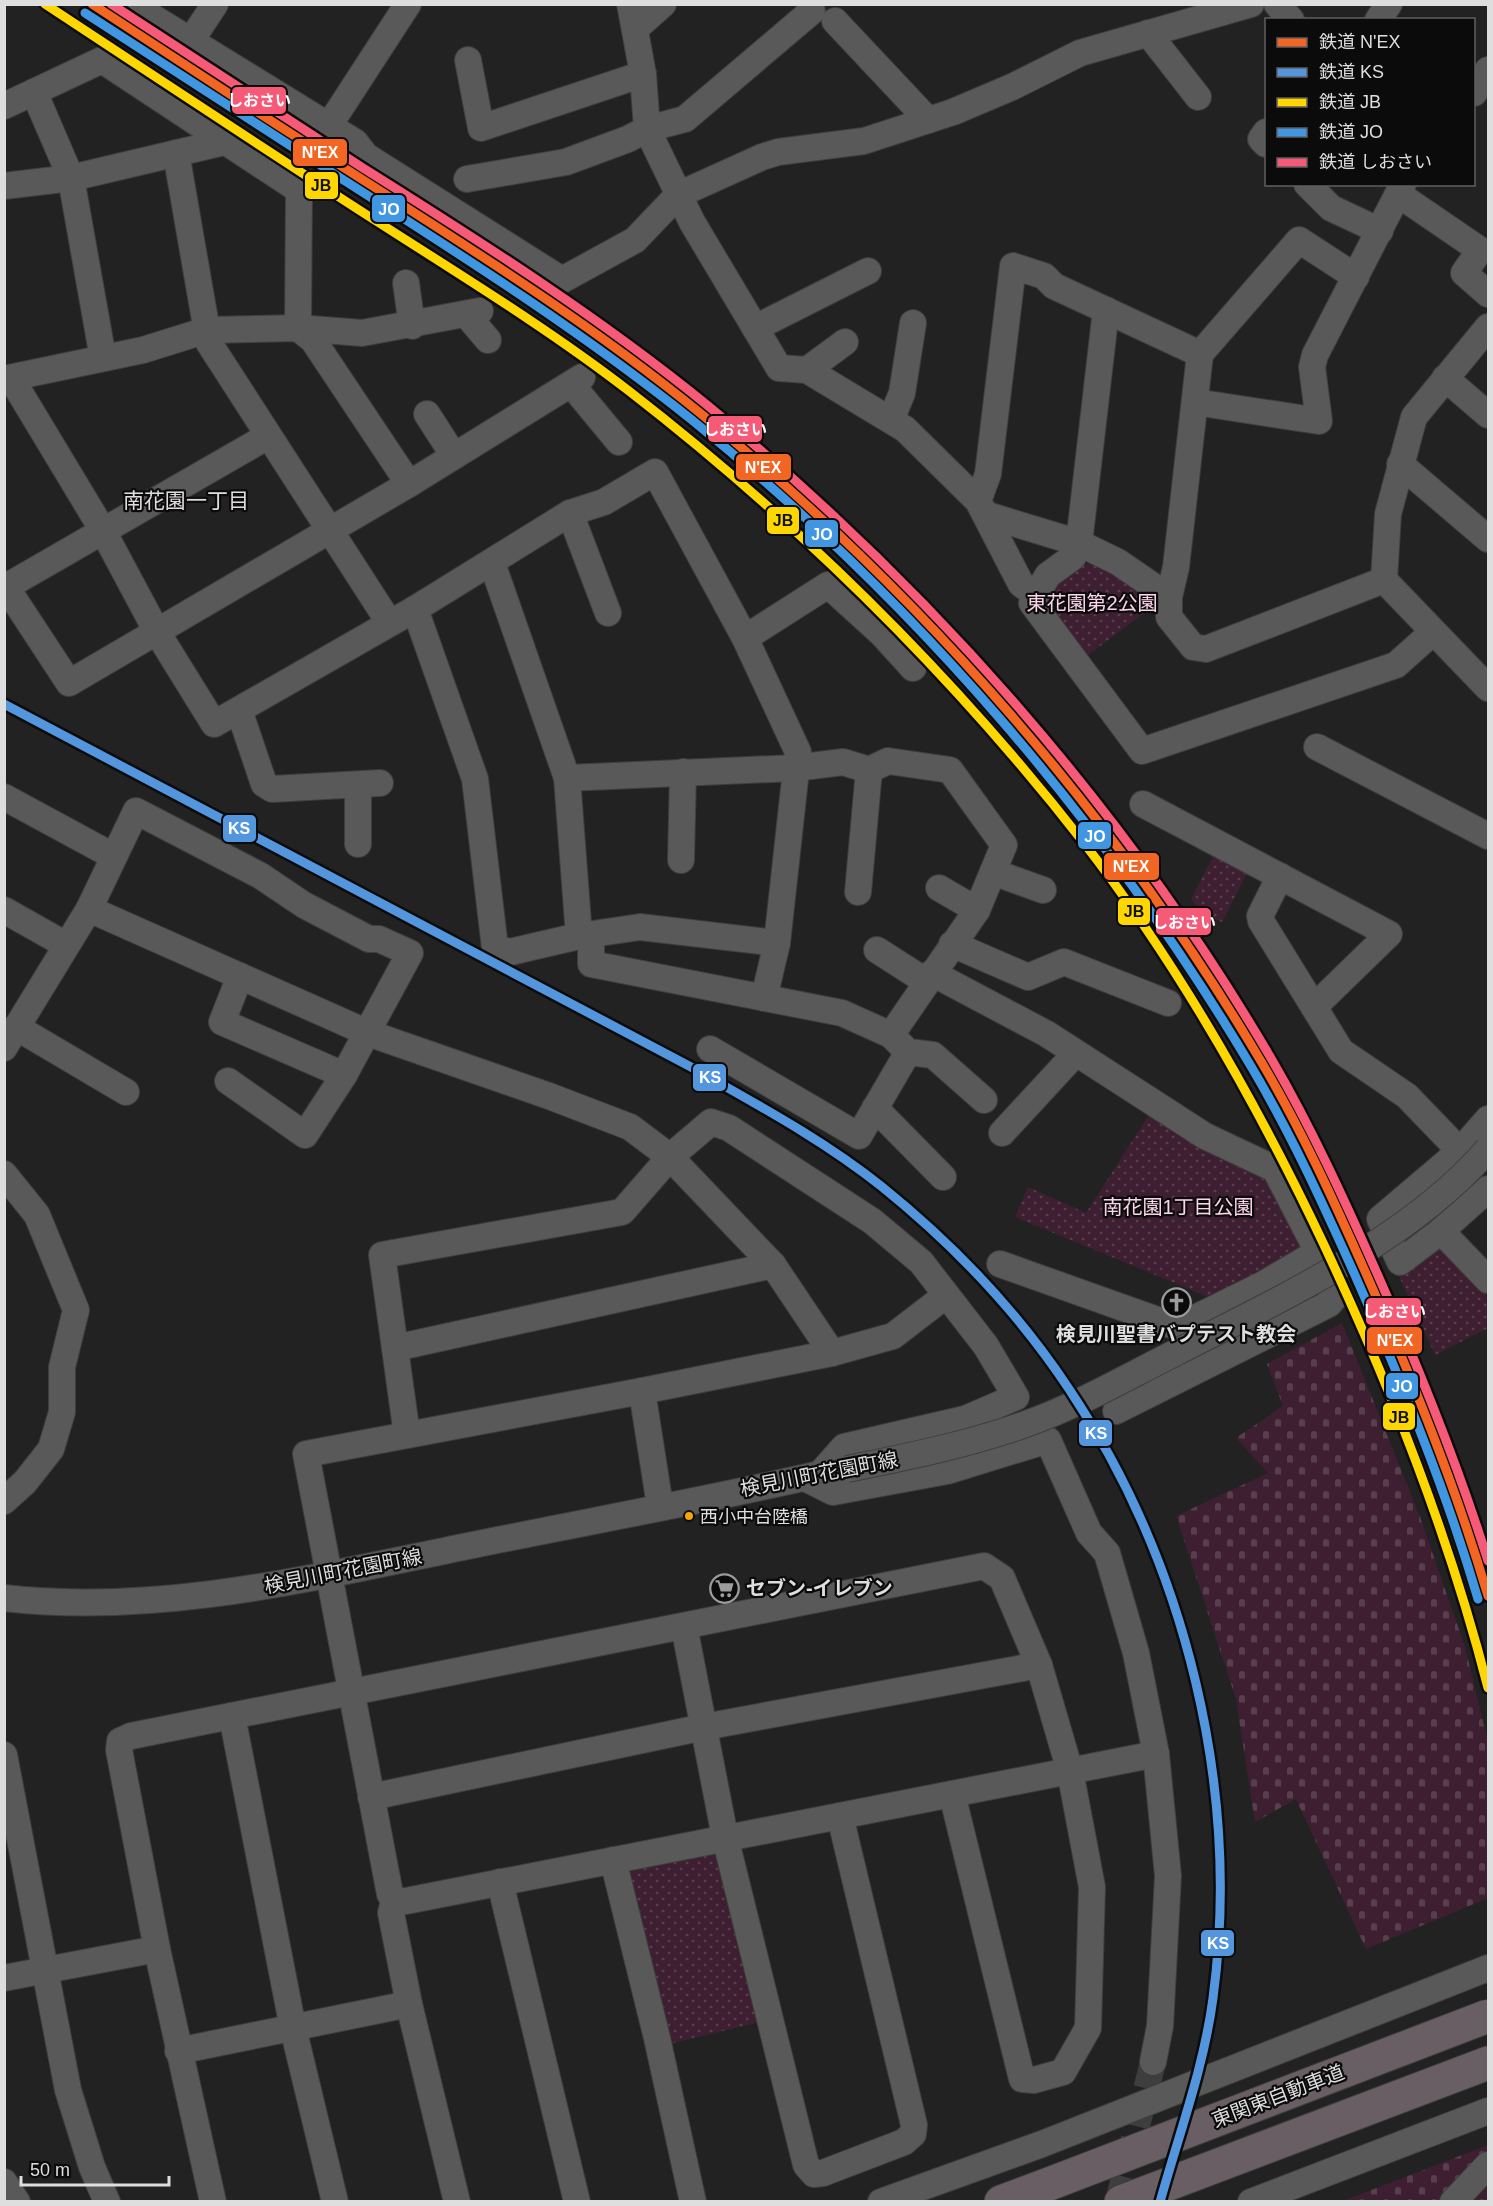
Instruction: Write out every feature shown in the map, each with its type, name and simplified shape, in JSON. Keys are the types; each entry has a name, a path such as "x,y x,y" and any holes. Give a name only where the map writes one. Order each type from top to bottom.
{"highway":[{"name":"東関東自動車道","path":"1001,2202 1488,2016"},
{"path":"1120,2202 1488,2063"}],"street":[{"path":"131,4 355,142 366,156 562,280 635,240 678,195 778,152 864,141 928,120 1011,87 1080,53 1251,4"},
{"path":"190,42 215,4"},
{"path":"328,127 408,4"},
{"path":"663,4 633,16 643,74 647,129 678,195 779,368 807,370 891,420 913,437 983,508 1021,584 1036,595"},
{"path":"1277,4 1289,18"},
{"path":"1379,18 1389,4"},
{"path":"467,179 566,162 628,139 647,129 685,119 823,16 928,120"},
{"path":"1148,33 1198,97"},
{"path":"4,106 102,60 299,190 298,328"},
{"path":"468,60 481,128 643,74"},
{"path":"1475,90 1488,70"},
{"path":"34,92 71,178 103,358"},
{"path":"4,186 71,178 224,142"},
{"path":"176,153 209,343 388,622"},
{"path":"1309,186 1331,208 1380,231"},
{"path":"1195,402 1319,421 1312,368 1315,355 1401,189 1480,250 1464,273 1488,294"},
{"path":"1356,277 1299,240 1200,354 1176,567 1169,597 1169,617 1193,647 1206,649 1384,580"},
{"path":"983,508 1013,266 1044,276 1054,286 1200,354"},
{"path":"754,328 868,271"},
{"path":"406,284 412,326"},
{"path":"1106,310 1079,543 1074,557 1048,575 1032,603 1142,751 1396,665 1433,632"},
{"path":"488,340 473,312 412,326 362,333 298,328 207,330 143,350 8,379 102,529 157,632 214,724 388,622 415,609 570,513 604,502 655,472 745,638 798,752 777,943 764,998"},
{"path":"891,420 902,393 914,323"},
{"path":"1488,327 1414,417 1388,514 1384,580 1488,686"},
{"path":"298,328 313,340 409,484"},
{"path":"807,370 845,342"},
{"path":"1445,378 1488,415"},
{"path":"268,436 5,586 69,683 409,484 577,380 619,442"},
{"path":"427,414 454,456"},
{"path":"1400,464 1488,539"},
{"path":"983,508 1079,543 1118,562 1169,597"},
{"path":"570,513 608,613"},
{"path":"492,563 567,778 585,936 591,964 842,1013 899,1044 933,1055 984,1100"},
{"path":"745,638 828,585 883,635 913,668"},
{"path":"415,609 475,779 495,948 510,952 640,927 777,943"},
{"path":"239,710 264,784 272,789 369,784 358,844"},
{"path":"1317,747 1488,836"},
{"path":"567,778 795,768 843,762 869,770 888,761 950,770 1004,845 977,910 929,977 899,1044 875,1108 859,1136 710,1049"},
{"path":"858,892 869,770"},
{"path":"681,861 683,772"},
{"path":"4,797 113,856"},
{"path":"1143,804 1389,934 1314,1007"},
{"path":"126,1092 10,1037 89,909 136,811 261,876 304,905 369,939 379,939 410,953 344,1075 305,1135 228,1081"},
{"path":"993,872 1043,890"},
{"path":"1280,876 1260,916 1261,921 1341,1051 1407,1096 1460,1151"},
{"path":"939,888 977,910"},
{"path":"89,909 368,1033 549,1096 630,1127 670,1157 773,1265 832,1353"},
{"path":"4,910 66,945"},
{"path":"952,944 1028,977 1064,962 1168,1003"},
{"path":"877,950 1047,1034 1204,1136 1275,1169 1318,1252 1334,1298 1329,1304 1116,1411"},
{"path":"240,976 222,1022 344,1075"},
{"path":"1002,1133 1075,1054"},
{"path":"875,1108 943,1177"},
{"path":"1486,1195 1400,1262 1380,1219 1460,1151 1488,1119"},
{"path":"407,1435 382,1255 622,1212 670,1157 711,1122 729,1128 872,1221 921,1262 945,1296 986,1346 1016,1397 965,1419 844,1447 812,1476 833,1492 947,1471 1048,1440 1089,1533 1107,1553 1136,1653 1156,1755 1168,1876 1160,2025 1153,2062"},
{"name":"検見川町花園町線","path":"4,1598 56,1603 108,1602 222,1594 943,1449 1025,1425 1114,1384 1284,1297 1385,1237 1466,1175 1488,1149"},
{"path":"4,1174 38,1215 76,1310 63,1367 62,1412 51,1449 25,1482 4,1501"},
{"path":"1441,1231 1488,1280"},
{"path":"1000,1264 1177,1327 1262,1285 1318,1252"},
{"path":"395,1348 773,1265"},
{"path":"457,2202 391,1913 394,1901 390,1894 306,1454 832,1353 893,1336 945,1296"},
{"path":"642,1391 660,1506"},
{"path":"213,2202 157,1949 119,1750 120,1741 131,1736 984,1566 1002,1578 1039,1665 1070,1771 1092,1887 1088,2028 1063,2072 1034,2080 1022,2079 952,1794"},
{"path":"684,1626 725,1838 806,2165 814,2174 823,2173 903,2142 913,2134 914,2125 840,1816"},
{"path":"371,1797 704,1727 1039,1665"},
{"path":"232,1716 294,2028 335,2202"},
{"path":"4,1755 68,2090 92,2167 107,2202"},
{"path":"394,1901 406,1901 1156,1755"},
{"path":"613,1860 657,2038 693,2202"},
{"path":"500,1882 577,2202"},
{"path":"4,1978 157,1949"},
{"path":"881,2202 1042,2144 1488,1968"},
{"path":"178,2051 410,2004"},
{"path":"1251,2202 1488,2113"},
{"path":"1453,2202 1488,2165"},
{"path":"4,2182 17,2202"}],"green space":[{"name":"東花園第2公園","path":"1074,563 1103,566 1121,572 1135,585 1151,608 1084,658 1044,602 1052,580"},
{"path":"1215,853 1248,871 1222,922 1203,914 1191,899"},
{"name":"南花園1丁目公園","path":"1152,1110 1264,1171 1300,1245 1293,1260 1216,1300 1015,1217 1028,1187 1086,1213"},
{"path":"1432,1248 1441,1248 1488,1297 1488,1328 1435,1355 1398,1274"},
{"path":"1342,1323 1420,1517 1465,1647 1488,1742 1488,1898 1366,1949 1296,1799 1255,1822 1236,1699 1176,1516 1268,1473 1236,1438 1283,1406 1267,1364"},
{"path":"707,1851 721,1858 760,2022 665,2045 624,1877 629,1868"},
{"path":"1488,2145 1488,2201 1343,2201"}],"tunnel":[{"path":"1118,2202 1153,2062"}],"rail line":[{"name":"JB","path":"45,4 507,305 629,391 692,441 813,547 927,661 1034,780 1084,843 1153,938 1215,1038 1273,1141 1350,1301 1396,1409 1456,1575 1488,1688"},
{"name":"N'EX","path":"92,4 528,287 658,380 782,483 861,556 937,633 1009,713 1079,797 1144,883 1205,972 1262,1063 1290,1113 1352,1243 1415,1390 1447,1472 1488,1596"},
{"name":"しおさい","path":"111,4 495,252 582,311 666,373 789,475 869,549 1018,707 1088,791 1153,878 1215,968 1286,1085 1339,1190 1407,1342 1450,1451 1488,1561"},
{"name":"JO","path":"85,13 476,265 650,387 774,489 853,563 928,639 1001,719 1069,802 1134,888 1195,977 1252,1068 1280,1118 1342,1247 1405,1394 1437,1475 1478,1599"},
{"name":"KS","path":"4,704 691,1067 788,1123 859,1169 908,1208 959,1255 1028,1333 1069,1389 1110,1457 1145,1529 1173,1603 1195,1681 1211,1760 1219,1839 1220,1919 1213,1998 1204,2049 1160,2202"}],"place":[{"name":"検見川聖書バプテスト教会","path":"1176,1303"},
{"name":"西小中台陸橋","path":"689,1516"},
{"name":"セブン-イレブン","path":"725,1588"}],"district":[{"name":"南花園一丁目","path":"186,501"}]}
